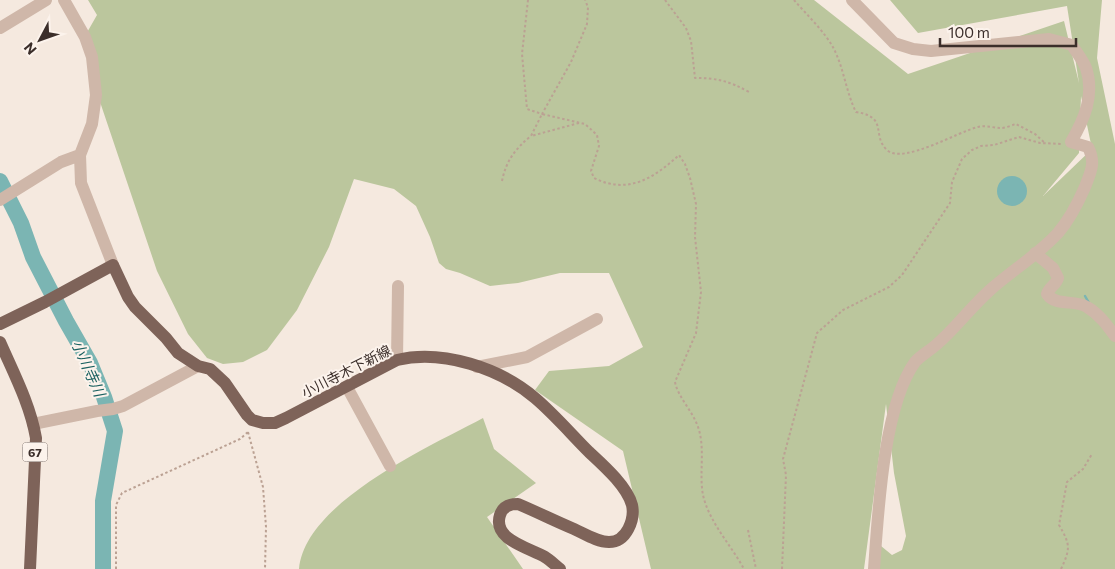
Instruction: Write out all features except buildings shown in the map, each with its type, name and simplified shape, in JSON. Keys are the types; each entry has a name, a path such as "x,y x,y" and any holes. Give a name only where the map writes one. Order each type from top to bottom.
{"main road":[{"path":"0,324 46,302 113,265"},
{"name":"小川寺木下新線","path":"113,265 128,297 135,307 178,353 198,366 210,369 215,373 225,383 252,420 263,423 275,422 286,418 397,360 410,357 432,356 453,359 477,366 499,375 534,397 610,472 632,504 631,526 621,537 611,542 597,540 518,504 510,504 503,508 499,517 502,532 508,538 545,557 560,569"},
{"name":"67","path":"0,342 28,402 36,438 30,569"}],"street":[{"path":"0,28 46,0"},
{"path":"64,0 86,37 92,57 96,95 92,124 80,155 81,183 113,265"},
{"path":"852,0 894,43 913,49 932,51 1049,39 1072,45 1086,67 1090,88 1082,124 1071,142 1088,147 1093,157 1091,172 1078,205 1059,232 989,291 936,345 916,362 905,382 896,405 886,449 874,569"},
{"path":"0,200 61,162 80,155"},
{"path":"1035,254 1053,268 1058,278 1048,289 1047,294 1051,300 1077,303 1087,307 1103,320 1115,336"},
{"path":"397,360 398,286"},
{"path":"477,366 527,357 597,319"},
{"path":"33,424 124,406 198,366"},
{"path":"347,387 390,466"}],"path":[{"path":"528,0 522,54 527,109 585,124 597,135 599,146 591,171 594,178 604,183 613,185 646,180 662,170 679,155 688,171 696,204 695,237 702,292 696,333 675,382 676,388 694,414 699,430 702,449 702,486 708,510 744,569"},
{"path":"502,181 504,171 512,156 531,136 571,62 587,24 588,7 586,0"},
{"path":"665,0 686,28 691,42 695,78 716,78 732,82 749,92"},
{"path":"794,0 833,48 856,112 868,114 875,120 882,143 888,151 902,154 922,150 979,127 1003,128 1016,124 1035,134 1045,144"},
{"path":"531,136 579,123"},
{"path":"782,569 786,475 783,459 817,333 843,310 889,287 902,275 950,203 955,173 962,159 972,150 981,146 994,145 1020,137 1045,144 1071,142"},
{"path":"116,569 116,505 122,493 240,439 248,432 263,488 266,527 265,569"},
{"path":"1061,569 1067,557 1068,540 1059,525 1067,482 1084,469 1092,454"},
{"path":"748,530 756,569"}],"green space":[{"path":"88,0 814,0 908,74 1064,21 1079,83 1067,6 918,33 890,0 1102,0 1097,58 1115,144 1115,569 873,569 881,546 892,555 902,550 906,536 894,473 886,404 864,569 651,569 623,451 535,390 549,371 609,366 643,347 609,273 560,273 518,283 490,286 446,269 439,263 416,206 394,189 354,179 329,247 297,310 267,350 243,362 223,364 207,358 188,334 157,271 96,90 85,36 97,15","holes":["1081,96 1092,149 1043,196 1079,153"]},
{"path":"483,418 494,449 536,483 487,517 523,569 299,569 306,544 323,521 346,499 373,479 403,461"}],"water":[{"path":"1012,176 1022,181 1027,191 1022,201 1012,206 1002,201 997,191 1002,181"}],"waterway":[{"name":"小川寺川","path":"0,181 21,223 33,257 90,363 115,431 103,501 103,569"},
{"path":"1085,296 1089,303"}]}
